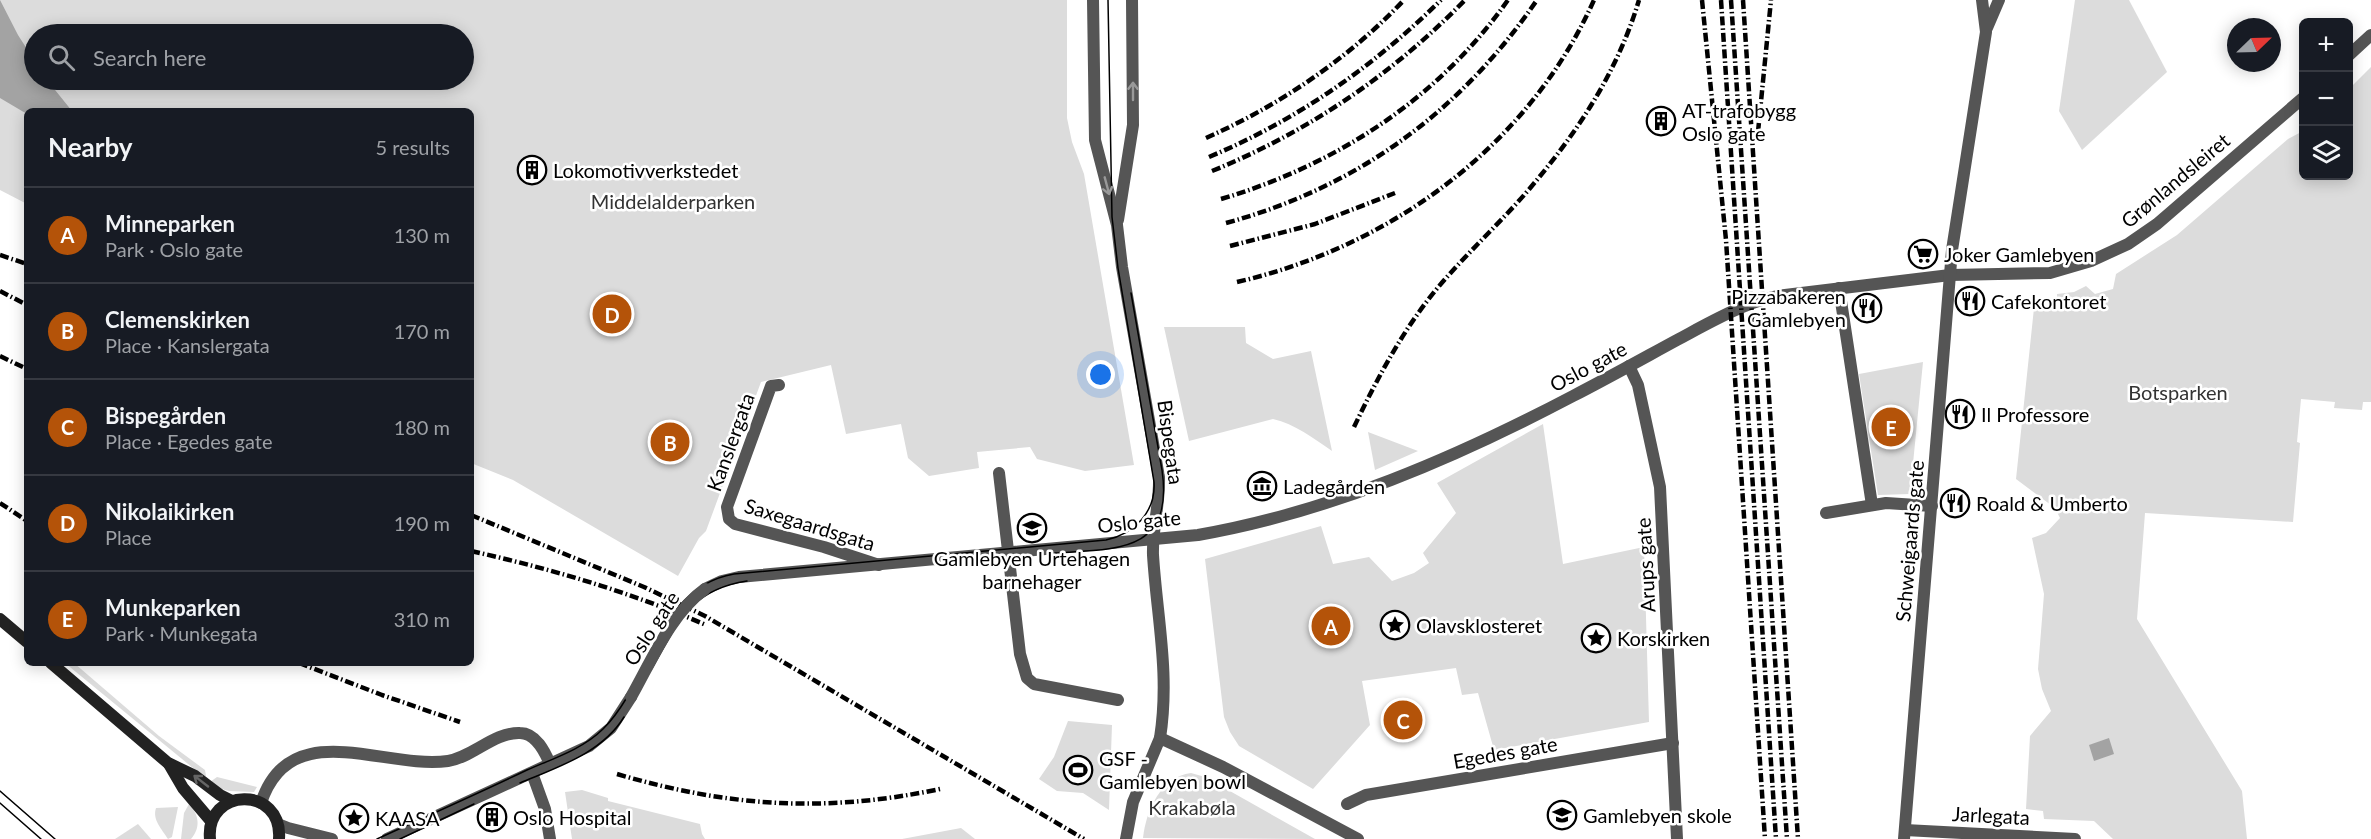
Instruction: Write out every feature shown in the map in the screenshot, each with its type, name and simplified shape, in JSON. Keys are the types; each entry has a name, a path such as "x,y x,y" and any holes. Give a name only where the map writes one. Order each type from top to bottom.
{"main road":[{"path":"0,619 24,639"},
{"path":"55,666 168,763 195,776 232,801"},
{"path":"168,763 183,788 212,821"},
{"path":"208,838 212,821 219,809 232,801 244,799 261,803 270,809 278,824 279,839"}],"street":[{"name":"Bispegata","path":"1093,0 1095,134 1117,225 1122,267 1159,477 1159,496 1153,540 1164,660 1164,700 1160,738 1135,796 1127,833"},
{"name":"Bispegata","path":"1117,225 1133,125 1132,0"},
{"name":"Schweigaards gate","path":"1982,0 1986,32"},
{"name":"Schweigaards gate","path":"1904,835 1952,250 1986,32 1999,0"},
{"path":"2353,52 2371,35"},
{"name":"Grønlandsleiret","path":"1950,275 2050,273 2111,253 2157,224 2299,101"},
{"name":"Oslo gate","path":"387,839 550,765 589,746 602,736 615,723 681,611 694,597 715,583 739,577 1153,540 1232,528 1316,506 1381,484 1470,447 1703,326 1757,301 1777,296 1950,275"},
{"path":"1839,288 1872,505"},
{"name":"Arups gate","path":"1629,366 1638,385 1660,487 1677,839"},
{"name":"Kanslergata","path":"729,519 728,507 771,386 779,385"},
{"path":"999,473 1020,654 1027,678 1034,684 1118,700"},
{"path":"1826,513 1900,503 1932,506"},
{"name":"Saxegaardsgata","path":"729,519 735,524 824,547 880,565"},
{"path":"261,803 270,779 283,767 306,755 325,751 405,760 447,761 467,756 505,735 520,732 534,738 543,749 550,765"},
{"path":"1160,738 1223,767 1358,839"},
{"name":"Egedes gate","path":"1347,804 1366,795 1672,742"},
{"path":"532,773 545,809 550,839"},
{"path":"278,824 332,839"},
{"name":"Jarlegata","path":"1904,835 2075,839"}],"green space":[{"name":"Middelalderparken","path":"0,0 1067,0 1067,118 1072,142 1084,174 1134,465 1085,471 1037,459 1030,447 977,452 979,468 929,476 908,458 901,424 846,434 831,365 761,382 706,531 699,538 678,576 513,480 474,464 474,108 24,108 24,202 0,190"},
{"path":"2075,0 2129,0 2167,72 2082,150 2059,111"},
{"name":"Botsparken","path":"2371,67 2371,402 2363,402 2362,410 2334,408 2335,402 2301,399 2297,442 2300,443 2293,522 2145,513 2137,619 2242,791 2247,839 2113,839 2094,821 2044,819 2043,811 2026,809 2030,736 2051,711 2042,689 2038,669 2044,594 2032,538 2046,533 2060,518 2055,508 2016,479 2034,308 2057,307 2057,294 2074,292 2086,286 2095,294 2113,289 2116,274 2177,235 2288,139 2299,133 2299,180 2353,180 2353,85"},
{"path":"1164,327 1245,327 1246,343 1273,359 1311,351 1332,451 1311,436 1273,419 1189,441"},
{"path":"1923,362 1910,494 1878,495 1859,374"},
{"path":"1543,424 1563,564 1644,547 1649,722 1494,750 1478,693 1462,695 1456,668 1362,681 1370,725 1313,789 1239,746 1224,717 1205,559 1321,526 1333,564 1369,557 1392,581 1414,573 1429,563 1423,553 1456,513 1437,483"},
{"path":"1368,432 1418,451 1375,470"},
{"path":"69,666 77,666 159,736 205,770 206,776 204,777"},
{"name":"GSF - Gamlebyen bowl","path":"1068,721 1112,725 1109,810 1083,793 1057,791 1039,779 1054,757"},
{"name":"Krakabøla","path":"1191,773 1205,777 1315,839 1143,838 1148,817 1157,796 1171,781"},
{"path":"217,777 257,787 254,792 221,789 210,782"},
{"path":"582,790 608,798 608,801 700,824 705,839 572,839 565,792"},
{"path":"189,804 197,817 197,826 191,839 181,839 184,813"},
{"path":"178,807 172,837 168,839 156,820 156,808"},
{"path":"138,824 151,839 115,839"},
{"path":"961,828 975,839 902,839"}],"shaded area":[{"path":"0,0 24,44 24,90 55,90 70,108 24,108 24,112 0,98"},
{"path":"2109,738 2114,754 2094,761 2089,745"}],"tram line":[{"path":"377,839 567,753 595,736 619,709 633,687 671,616 688,597 708,582 734,574 1106,540 1126,533 1141,520 1151,503 1154,482 1118,268 1112,217 1108,0"},
{"path":"1055,553 1119,547 1136,541 1150,532 1159,517 1163,497 1162,470 1131,293"},
{"path":"651,670 687,611 711,592 727,585 747,581"},
{"path":"520,783 578,758 604,740 624,717"},
{"path":"0,791 55,839"},
{"path":"0,803 41,839"},
{"path":"400,839 474,804"}],"railway":[{"path":"1206,138 1260,111 1312,79 1360,42 1404,0"},
{"path":"1209,157 1273,126 1332,90 1388,48 1441,0"},
{"path":"1212,171 1282,138 1348,99 1409,52 1465,0"},
{"path":"1221,199 1263,185 1305,167 1381,124 1417,98 1450,68 1480,36 1508,0"},
{"path":"1226,223 1274,208 1319,189 1362,166 1402,140 1440,110 1474,77 1507,40 1537,0"},
{"path":"1237,282 1294,266 1348,244 1400,216 1448,183 1493,144 1532,101 1566,53 1594,0"},
{"path":"1354,427 1390,357 1411,323 1457,266 1525,194 1577,127 1619,53 1639,0"},
{"path":"1702,0 1726,240 1765,839"},
{"path":"1721,0 1776,839"},
{"path":"1731,0 1787,839"},
{"path":"1743,0 1798,839"},
{"path":"1758,132 1771,0"},
{"path":"1230,246 1315,224 1395,193"},
{"path":"0,255 24,263"},
{"path":"0,291 24,303"},
{"path":"0,356 24,368"},
{"path":"0,503 24,519"},
{"path":"474,516 644,587 705,616 1084,839"},
{"path":"474,552 590,582 706,625"},
{"path":"307,666 460,722"},
{"path":"617,774 699,794 778,803 817,804 857,801 898,797 940,789"}],"place":[{"name":"AT-trafobygg Oslo gate","path":"1661,121"},
{"name":"Lokomotivverkstedet","path":"532,170"},
{"name":"Joker Gamlebyen","path":"1923,254"},
{"name":"Cafekontoret","path":"1970,301"},
{"name":"Pizzabakeren Gamlebyen","path":"1867,308"},
{"name":"Nikolaikirken","path":"612,314"},
{"name":"Il Professore","path":"1960,414"},
{"name":"Munkeparken","path":"1891,427"},
{"name":"Clemenskirken","path":"670,442"},
{"name":"Ladegården","path":"1262,486"},
{"name":"Roald & Umberto","path":"1955,503"},
{"name":"Gamlebyen Urtehagen barnehager","path":"1032,528"},
{"name":"Olavsklosteret","path":"1395,625"},
{"name":"Minneparken","path":"1331,626"},
{"name":"Korskirken","path":"1596,638"},
{"name":"Bispegården","path":"1403,720"},
{"name":"GSF - Gamlebyen bowl","path":"1078,770"},
{"name":"Gamlebyen skole","path":"1562,815"},
{"name":"Oslo Hospital","path":"492,817"},
{"name":"KAASA","path":"354,818"}]}
